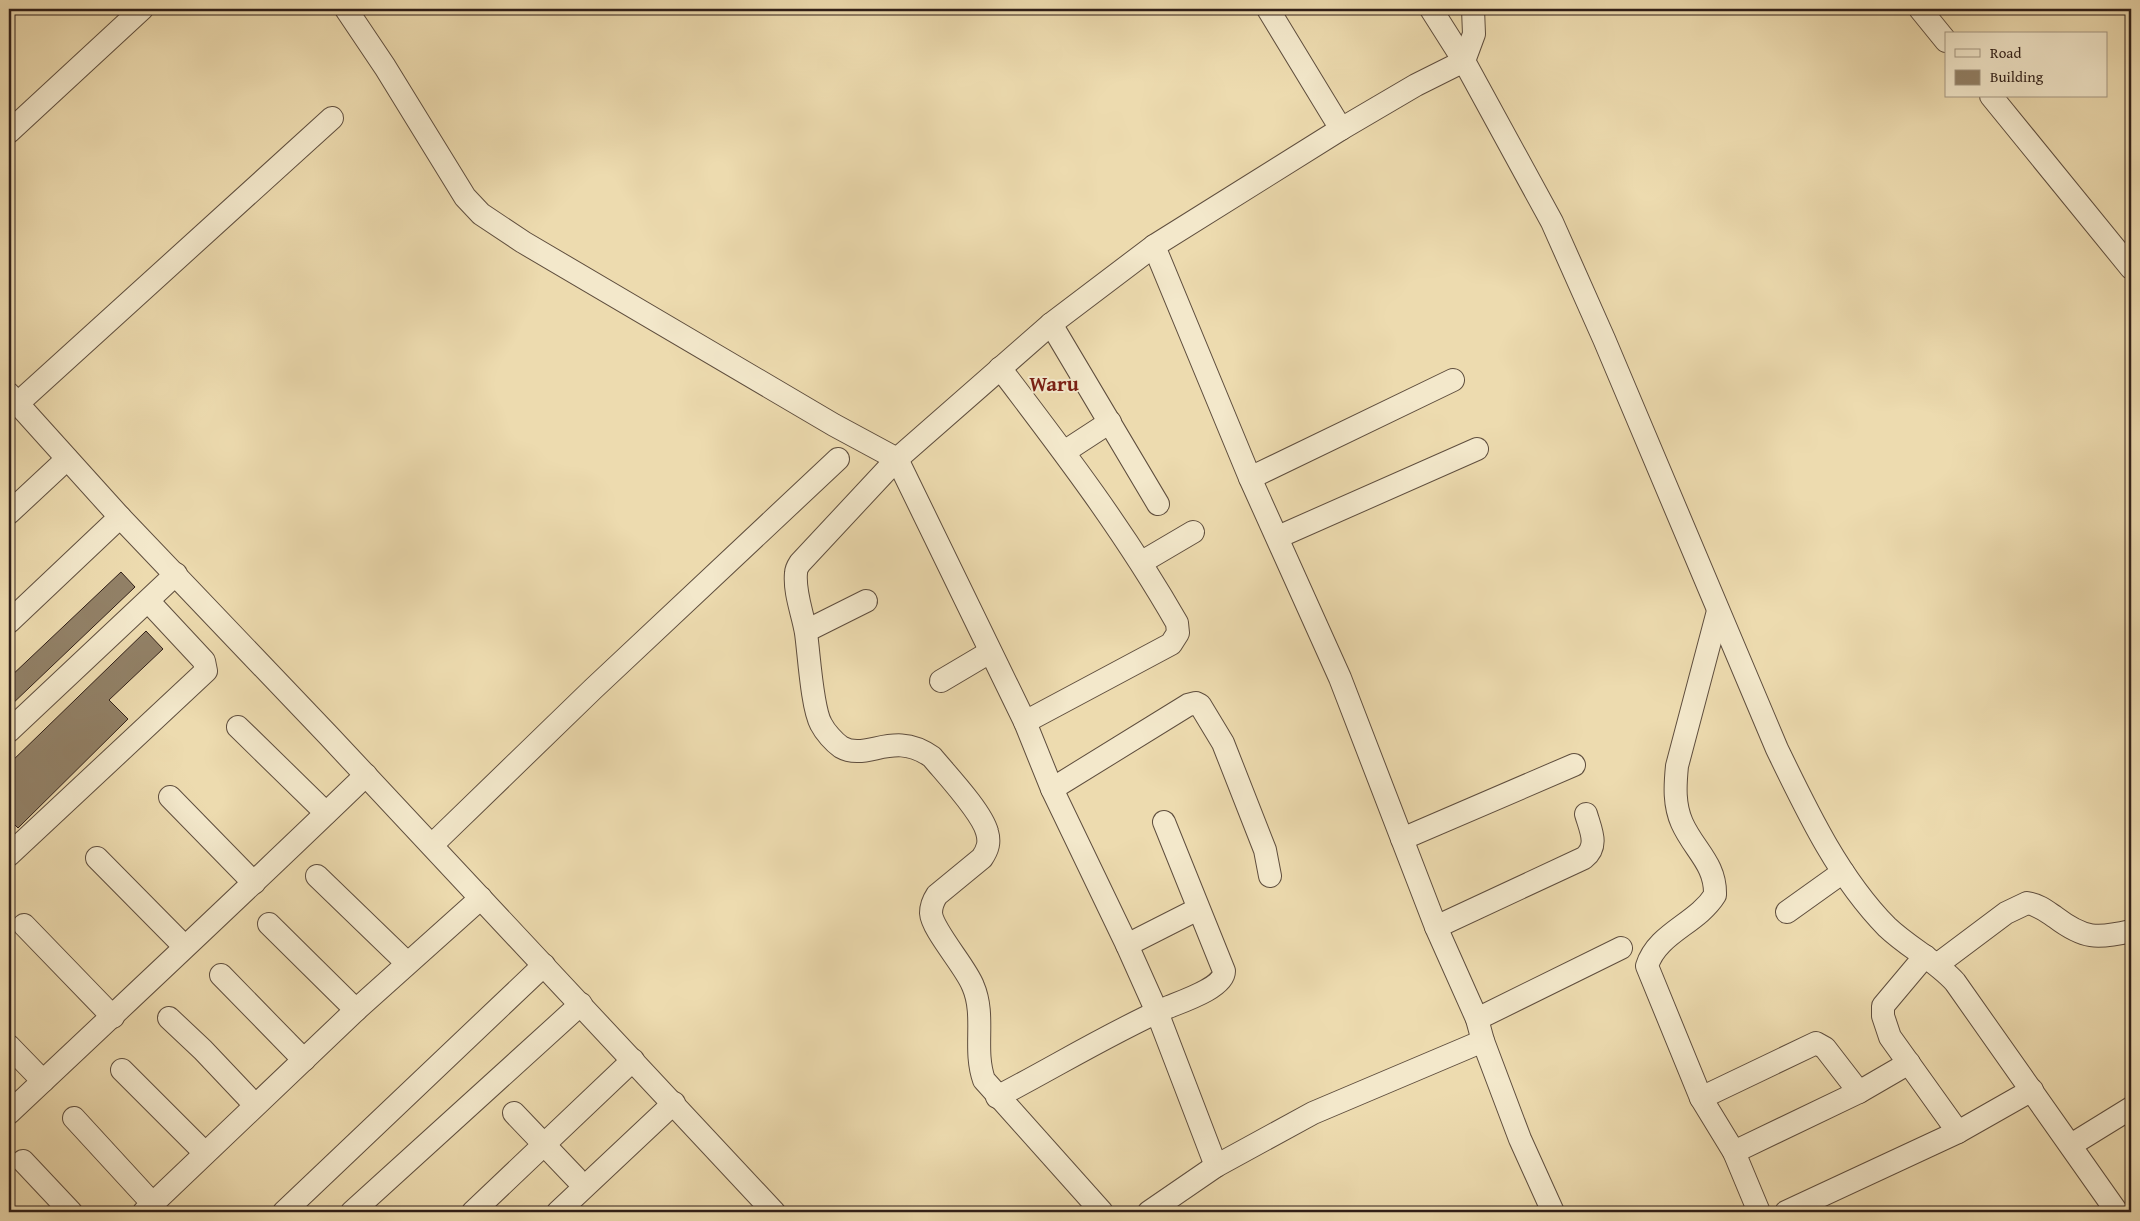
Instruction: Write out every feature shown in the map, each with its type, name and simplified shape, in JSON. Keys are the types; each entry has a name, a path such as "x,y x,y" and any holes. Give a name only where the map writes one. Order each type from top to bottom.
{"street":[{"path":"9,132 142,9"},
{"path":"346,9 385,67 465,197 481,214 523,242 834,425 897,459 1025,722 1052,789 1127,945 1157,1012 1216,1166"},
{"path":"1268,9 1340,129"},
{"path":"1432,9 1464,61 1552,222 1604,339 1777,749 1800,798 1843,872 1872,910 1889,928 1932,960 1955,982 2117,1212"},
{"path":"1102,1212 997,1097 984,1080 978,1054 980,1018 974,986 932,920 931,913 936,895 982,858 986,852 987,831 983,822 932,757 921,749 911,745 897,744 855,751 838,745 821,724 806,631 798,600 796,571 798,566 897,459 1051,324 1144,253 1340,129 1416,85 1464,61 1474,34 1473,9"},
{"path":"1920,9 1945,40"},
{"path":"1993,98 2131,268"},
{"path":"332,118 11,398 120,517 432,845 774,1212"},
{"path":"1144,253 1278,537 1340,678 1436,927 1477,1019 1483,1041 1520,1139 1553,1212"},
{"path":"1051,324 1158,504"},
{"path":"1000,368 1064,452 1142,562 1176,623 1178,633 1174,642 1025,722"},
{"path":"1250,478 1453,380"},
{"path":"1064,452 1110,422"},
{"path":"1278,537 1477,449"},
{"path":"9,513 67,459"},
{"path":"432,845 838,459"},
{"path":"9,622 120,517"},
{"path":"1142,562 1193,532"},
{"path":"9,731 149,602 176,574"},
{"path":"806,631 866,601"},
{"path":"13,842 206,671 204,661 149,602"},
{"path":"1718,610 1677,766 1675,790 1677,811 1683,825 1713,872 1715,896 1699,915 1661,942 1650,956 1647,966 1702,1098 1734,1152 1759,1212"},
{"path":"941,681 990,652"},
{"path":"1052,789 1196,703 1200,705 1223,743 1260,834 1270,876"},
{"path":"238,727 326,813"},
{"path":"1402,839 1574,764"},
{"path":"9,1113 366,775"},
{"path":"170,797 254,883"},
{"path":"1436,927 1584,858 1590,853 1594,841 1586,814"},
{"path":"997,1097 1157,1012 1211,988 1224,975 1164,822"},
{"path":"97,858 184,946"},
{"path":"1787,912 1843,872"},
{"path":"317,876 407,963"},
{"path":"74,1118 148,1208 356,1010 481,898"},
{"path":"1958,1132 1890,1037 1883,1016 1883,1006 1932,960 2006,913 2027,903 2041,907 2067,926 2087,935 2103,937 2131,931"},
{"path":"1127,945 1198,909"},
{"path":"268,924 356,1010"},
{"path":"24,925 112,1017"},
{"path":"1477,1019 1621,948"},
{"path":"284,1212 544,965"},
{"path":"221,975 304,1060"},
{"path":"352,1212 581,1004"},
{"path":"168,1018 203,1050 255,1105"},
{"path":"1149,1212 1216,1166 1313,1113 1483,1041"},
{"path":"1702,1098 1816,1043 1825,1048 1859,1092"},
{"path":"9,1046 43,1081"},
{"path":"474,1212 633,1060"},
{"path":"1734,1152 1859,1092 1909,1063"},
{"path":"122,1070 205,1153"},
{"path":"1786,1212 1958,1132 2032,1090"},
{"path":"558,1212 674,1103"},
{"path":"2070,1145 2131,1108"},
{"path":"514,1113 576,1178"},
{"path":"23,1161 71,1212"}],"building":[{"path":"121,572 135,587 9,707 9,678"},
{"path":"146,631 163,649 109,700 128,719 18,828 9,819 9,764"}],"district":[{"name":"Waru","path":"1054,384"}]}
